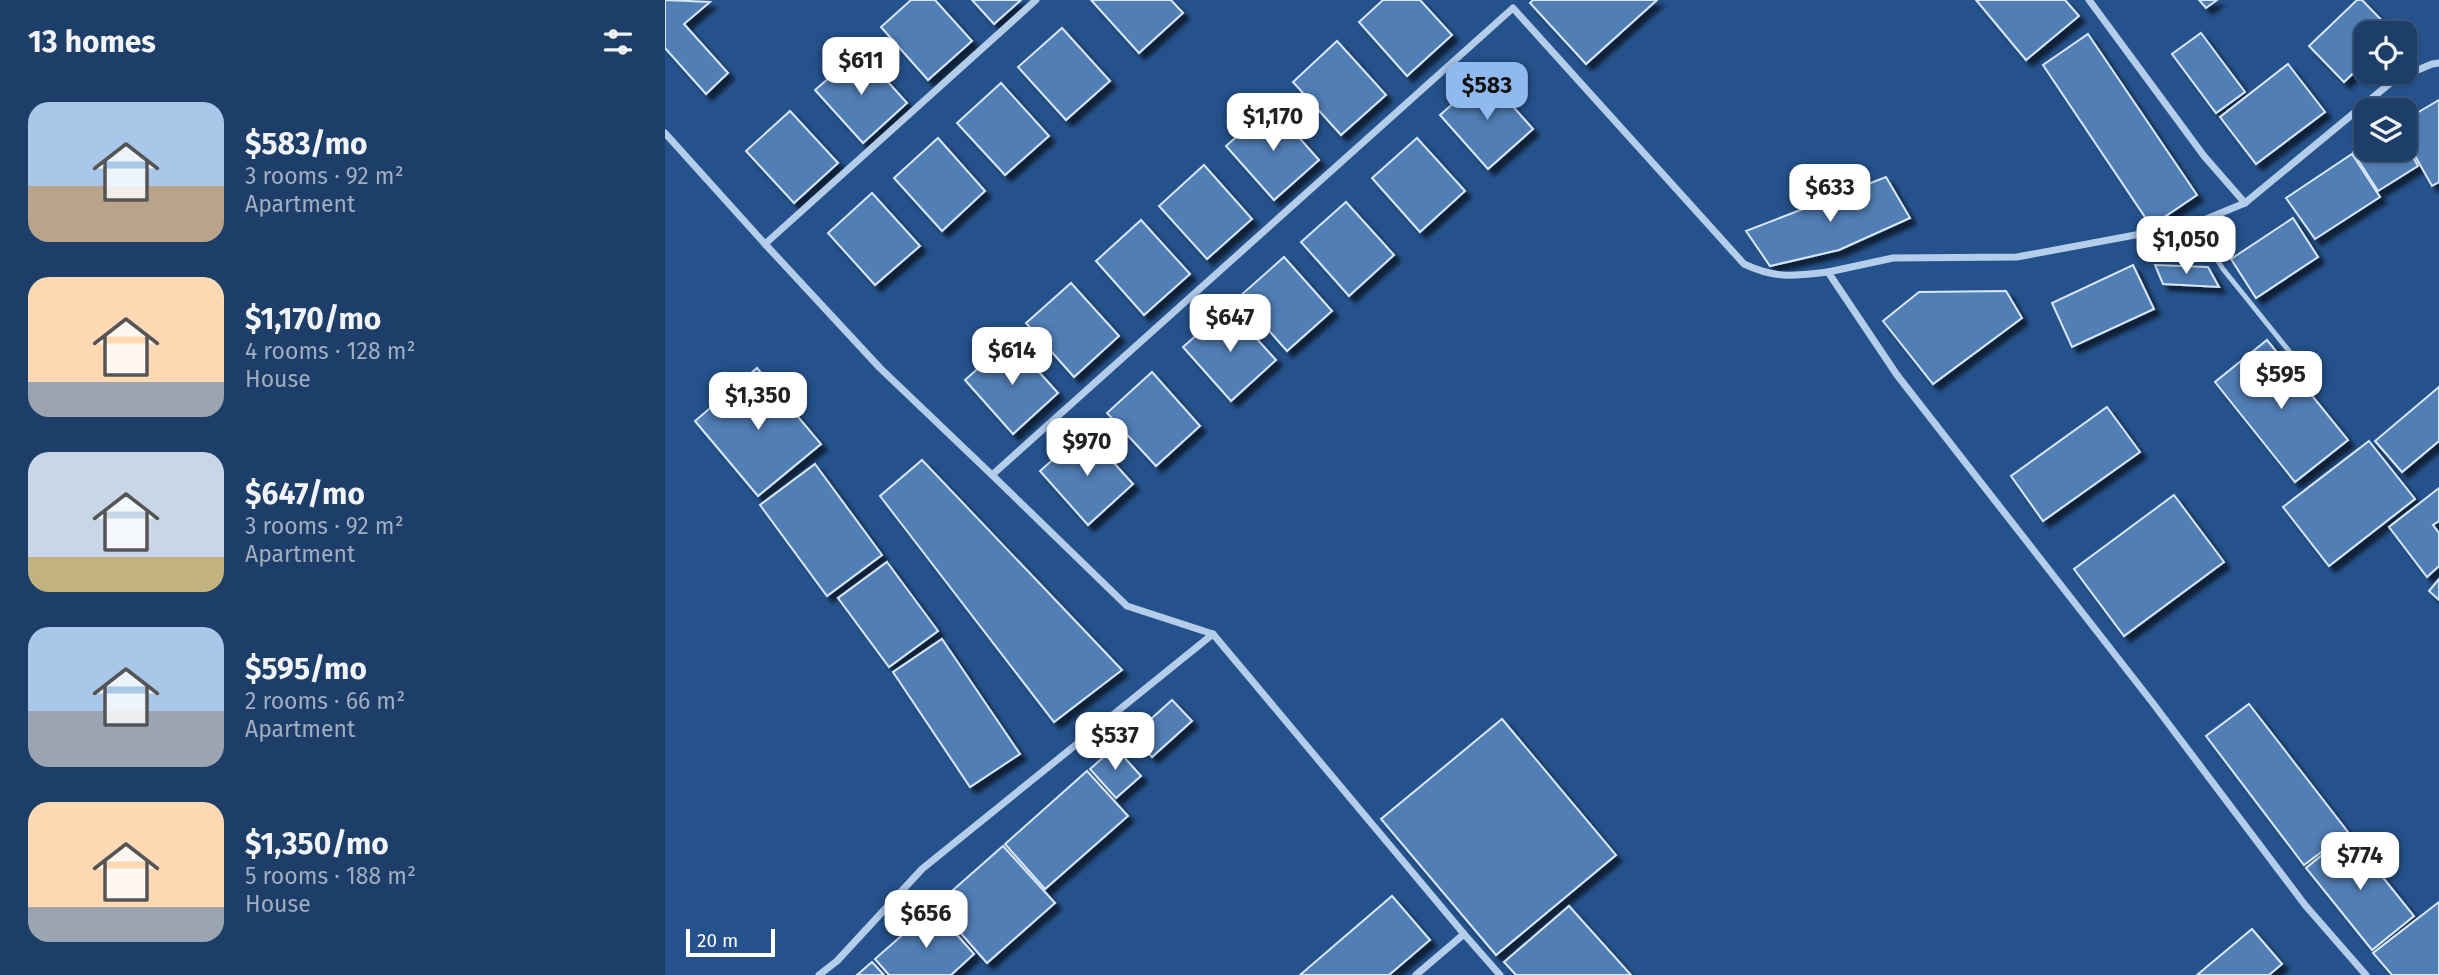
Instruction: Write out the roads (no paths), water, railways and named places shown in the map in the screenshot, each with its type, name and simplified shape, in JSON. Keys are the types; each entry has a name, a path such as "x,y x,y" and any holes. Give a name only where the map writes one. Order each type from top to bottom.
{"street":[{"path":"765,244 1036,0"},
{"path":"1505,0 1744,264 1764,273 1789,276 1828,272 1893,258 2017,257 2195,223 2245,203 2394,80 2432,64 2439,64"},
{"path":"2089,0 2204,156 2245,203"},
{"path":"992,475 1513,8"},
{"path":"665,133 880,368 1127,606 1213,634 1500,975"},
{"path":"1828,272 1906,386 2152,702 2305,905 2366,975"},
{"path":"819,975 837,961 922,869 1213,634"},
{"path":"1416,975 1464,934"}],"lane":[{"path":"2195,223 2223,269 2310,377"}]}
